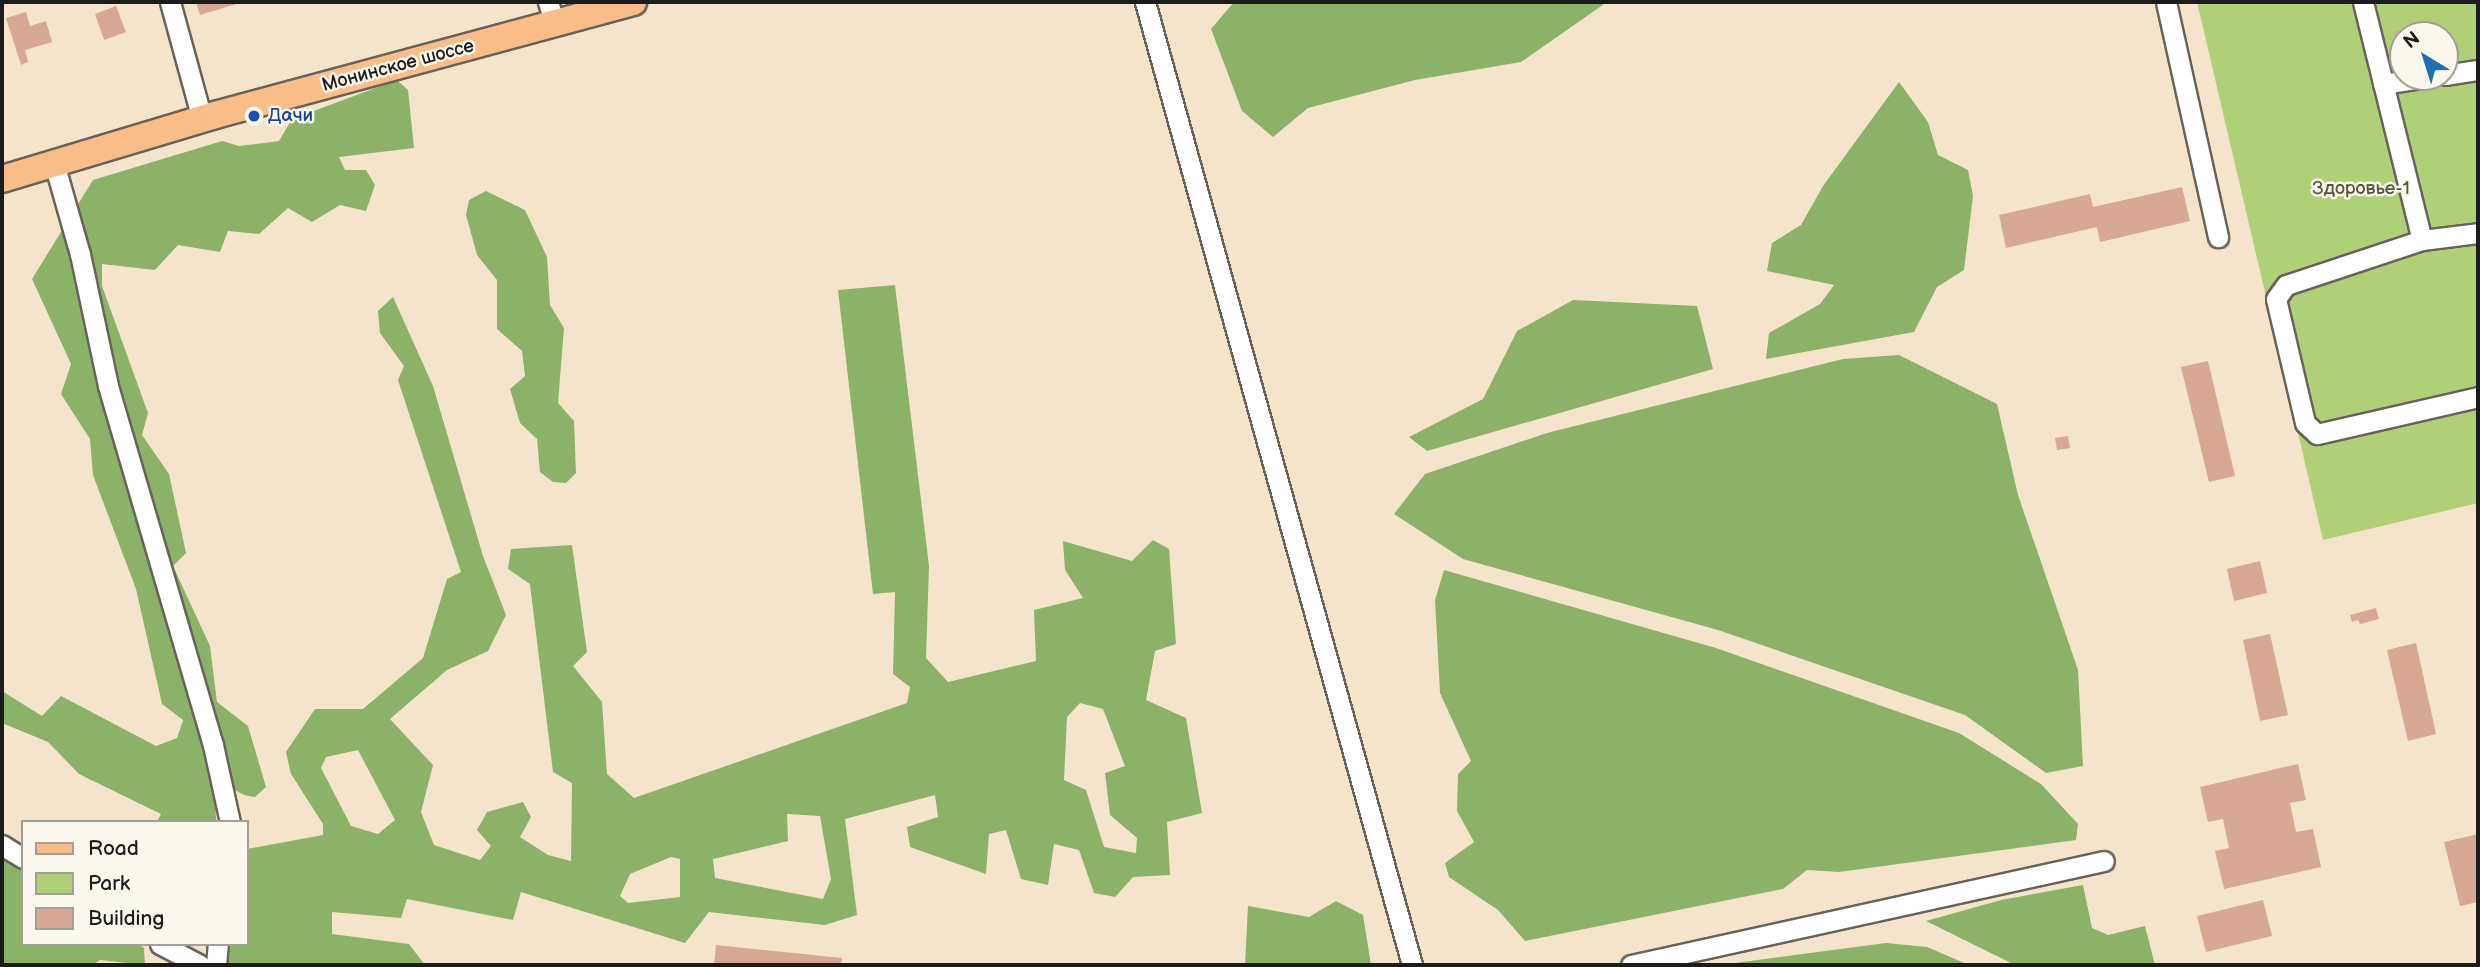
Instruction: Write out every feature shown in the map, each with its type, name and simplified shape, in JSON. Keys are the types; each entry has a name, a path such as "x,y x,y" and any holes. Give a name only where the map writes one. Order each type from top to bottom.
{"main road":[{"name":"Монинское шоссе","path":"2,179 552,12 633,2"}],"street":[{"path":"170,2 202,119"},
{"path":"1145,2 1412,965"},
{"path":"2166,2 2218,237"},
{"path":"2363,2 2422,240"},
{"path":"2459,73 2478,70"},
{"path":"2383,83 2389,82"},
{"path":"54,163 80,254 108,386 213,746 230,820"},
{"path":"2478,233 2422,240 2286,285 2276,299 2305,423 2317,434 2478,397"},
{"path":"2,845 21,857"},
{"path":"1631,965 2104,860"},
{"path":"164,946 200,965"},
{"path":"216,965 218,946"}],"green space":[{"path":"1234,2 1607,2 1521,62 1415,80 1308,108 1273,137 1242,111 1211,29"},
{"name":"Здоровье-1","path":"2197,2 2478,2 2478,503 2323,540"},
{"path":"397,80 408,90 414,148 339,157 345,170 366,170 375,185 366,211 340,205 312,222 288,208 259,234 228,231 220,252 178,245 155,270 102,264 102,286 148,413 142,435 169,474 186,553 173,566 210,646 217,702 248,726 266,787 255,797 244,795 215,779 216,820 158,820 161,814 79,774 48,742 2,723 2,691 42,716 61,696 156,746 177,738 183,720 162,704 136,589 93,475 90,439 61,394 71,364 32,279 93,180 222,141 239,146 279,141 292,119"},
{"path":"1899,82 1928,122 1938,155 1968,170 1973,196 1964,270 1937,287 1914,332 1766,359 1769,333 1820,304 1834,285 1767,271 1772,243 1801,225 1823,186"},
{"path":"486,191 525,210 547,257 550,305 564,328 558,403 574,421 576,473 566,483 553,482 540,472 537,439 520,423 510,389 525,376 522,351 497,329 497,280 477,255 466,215 469,200"},
{"path":"895,285 929,566 926,658 948,682 1036,661 1034,610 1083,598 1065,570 1063,541 1132,561 1153,540 1169,549 1176,644 1155,651 1146,700 1186,718 1202,813 1167,822 1170,875 1133,877 1115,897 1094,893 1079,850 1054,844 1048,885 1021,879 1006,830 989,834 986,874 910,847 907,827 938,817 935,795 845,819 857,915 825,925 709,912 685,943 521,892 513,920 407,899 401,918 332,912 332,934 409,944 425,965 226,965 209,950 210,946 248,946 248,849 323,835 323,824 291,774 286,752 315,709 363,709 423,658 447,579 461,572 398,380 404,366 380,333 378,311 393,297 433,386 483,556 506,615 488,651 447,670 390,719 433,765 421,812 434,845 480,860 491,846 477,830 487,812 523,802 531,817 520,837 548,855 571,861 572,783 553,772 530,584 508,569 511,549 572,545 587,652 573,666 602,702 607,774 634,798 907,703 910,687 893,674 895,592 873,594 838,290","holes":["1080,703 1103,709 1125,766 1105,773 1110,815 1137,838 1136,853 1104,847 1086,790 1064,780 1067,717","358,750 395,820 378,834 351,826 321,768 326,757","787,814 820,816 831,879 823,899 715,878 713,859 788,841","671,857 680,859 680,897 628,903 620,896 630,874"]},
{"path":"1573,300 1697,306 1713,369 1427,451 1409,437 1483,399 1517,331"},
{"path":"1899,355 1997,404 2018,495 2078,670 2083,766 2046,773 1965,715 1718,630 1463,559 1394,514 1425,474 1547,433 1843,359"},
{"path":"1444,570 1716,648 1959,733 2041,784 2078,824 2076,840 1839,872 1807,870 1783,889 1525,941 1498,910 1449,877 1445,863 1474,842 1457,811 1458,774 1471,761 1440,693 1435,600"},
{"path":"2,858 21,870 21,946 144,948 145,965 100,960 93,965 2,965"},
{"path":"2083,885 2092,928 2108,935 2145,926 2155,965 2015,965 1926,921 2001,900"},
{"path":"1336,901 1363,915 1371,965 1245,965 1248,906 1309,917"},
{"path":"1886,943 1927,947 1969,965 1719,965"}],"building":[{"path":"196,2 243,2 200,15"},
{"path":"116,6 126,32 104,40 95,14"},
{"path":"26,12 30,26 46,21 52,42 25,50 28,62 21,65 6,18"},
{"path":"2182,187 2190,221 2100,242 2097,227 2006,248 1999,215 2090,194 2093,207"},
{"path":"2208,361 2235,476 2209,482 2181,367"},
{"path":"2068,436 2070,448 2057,450 2055,438"},
{"path":"2260,561 2267,593 2234,601 2227,569"},
{"path":"2376,608 2379,619 2360,624 2358,620 2352,622 2350,615"},
{"path":"2270,634 2288,715 2260,721 2243,640"},
{"path":"2416,643 2436,734 2408,741 2387,650"},
{"path":"2298,764 2306,800 2290,803 2296,832 2313,829 2321,867 2224,889 2215,851 2229,848 2223,819 2208,822 2200,787"},
{"path":"2478,834 2478,902 2460,906 2444,842"},
{"path":"2263,900 2272,936 2206,952 2197,916"},
{"path":"716,945 842,958 841,965 714,965"}],"place":[{"name":"Дачи","path":"254,116"}]}
